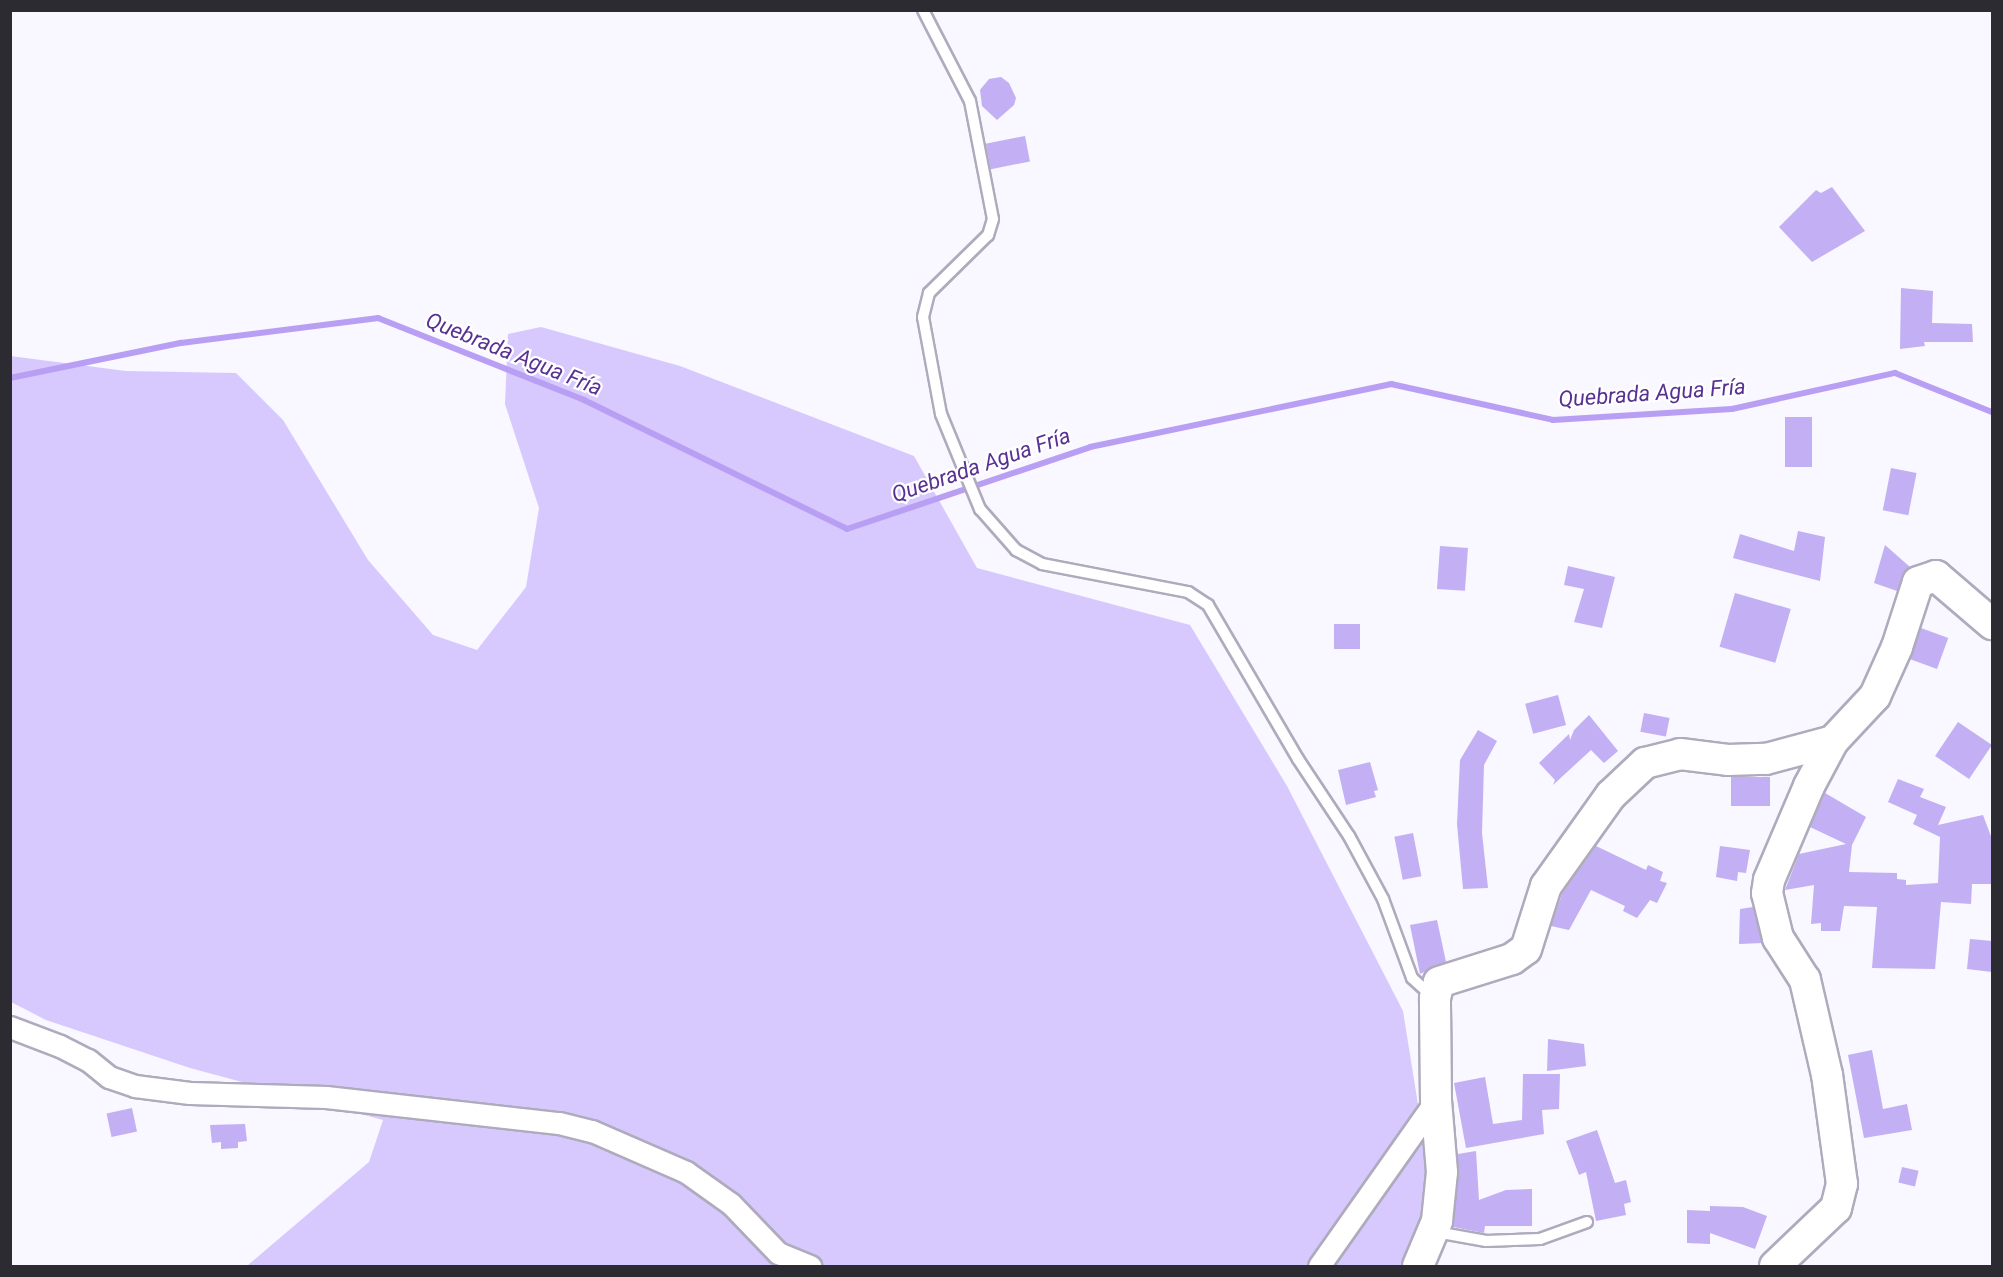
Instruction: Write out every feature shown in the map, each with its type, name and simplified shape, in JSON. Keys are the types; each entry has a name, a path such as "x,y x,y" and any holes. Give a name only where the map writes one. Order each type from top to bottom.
{"street":[{"path":"1775,1266 1836,1208 1842,1184 1827,1075 1805,980 1778,938 1767,892 1805,796 1833,741 1875,696 1897,647 1918,582 1936,576 1992,624"},
{"path":"1418,1266 1433,1231 1442,1172 1436,1100 1435,998 1439,982 1449,976 1512,959 1526,949 1546,886 1611,795 1645,763 1680,754 1728,760 1766,759 1833,741"},
{"path":"10,1027 60,1046 88,1060 109,1077 135,1086 190,1093 326,1097 559,1123 592,1131 686,1172 731,1204 778,1253 810,1266"},
{"path":"1319,1266 1436,1100"}],"lane":[{"path":"923,10 970,101 993,219 988,235 929,293 923,317 941,414 971,481 980,509 1016,550 1042,564 1188,592 1208,605 1298,759 1349,836 1383,899 1412,978 1419,988 1435,998"},
{"path":"1433,1231 1486,1241 1540,1239 1587,1222"}],"shaded area":[{"path":"541,327 680,366 914,456 977,568 1190,625 1287,786 1403,1011 1424,1142 1427,1206 1401,1266 247,1266 369,1162 383,1120 190,1068 46,1020 11,1002 10,356 126,371 236,373 283,420 368,560 433,635 477,650 526,587 539,508 505,404 508,334"}],"building":[{"path":"1001,77 1009,83 1016,98 1014,105 997,120 982,106 980,90 989,79"},
{"path":"1025,136 1030,162 991,169 986,144"},
{"path":"1832,187 1865,231 1812,262 1779,227 1816,190 1821,193"},
{"path":"1901,288 1933,291 1932,323 1972,324 1973,342 1924,342 1925,346 1900,349"},
{"path":"1785,417 1812,417 1812,467 1785,467"},
{"path":"1891,468 1917,473 1908,515 1883,510"},
{"path":"1798,531 1825,537 1820,581 1733,558 1740,534 1794,551"},
{"path":"1885,545 1910,567 1897,591 1874,583"},
{"path":"1440,546 1468,548 1465,591 1437,589"},
{"path":"1568,566 1615,577 1602,628 1574,622 1584,589 1564,585"},
{"path":"1735,593 1791,609 1775,663 1720,647"},
{"path":"1334,624 1360,624 1360,649 1334,649"},
{"path":"1921,628 1948,638 1937,669 1910,659"},
{"path":"1558,695 1566,725 1533,734 1525,704"},
{"path":"1644,713 1670,718 1666,737 1640,732"},
{"path":"1589,715 1618,751 1604,763 1591,750 1553,785 1555,780 1539,763 1569,734 1570,740 1574,730"},
{"path":"1958,722 1992,745 1969,779 1935,756"},
{"path":"1478,730 1497,741 1484,765 1482,833 1488,888 1463,889 1457,824 1460,760"},
{"path":"1370,762 1378,790 1374,791 1376,797 1346,805 1338,770"},
{"path":"1731,777 1770,777 1770,806 1731,806"},
{"path":"1898,779 1924,789 1920,797 1946,807 1938,825 1983,815 1992,839 1992,884 1972,884 1971,904 1941,902 1935,969 1872,968 1877,907 1844,906 1840,931 1821,931 1821,923 1811,924 1814,885 1785,890 1799,854 1846,844 1810,827 1825,793 1866,817 1852,845 1849,872 1897,873 1897,879 1906,880 1906,885 1938,883 1940,837 1913,824 1917,815 1888,802"},
{"path":"1413,833 1421,876 1403,880 1394,837"},
{"path":"1596,846 1646,870 1648,865 1663,872 1660,881 1667,883 1657,903 1650,900 1637,918 1623,911 1625,906 1591,890 1569,930 1551,926 1562,894"},
{"path":"1720,846 1750,850 1746,873 1738,872 1737,881 1716,877"},
{"path":"1753,907 1762,943 1739,944 1740,909"},
{"path":"1437,920 1446,962 1420,974 1410,925"},
{"path":"1970,939 1992,941 1992,972 1967,969"},
{"path":"1548,1039 1584,1044 1586,1066 1547,1071"},
{"path":"1872,1050 1883,1109 1907,1104 1912,1130 1864,1138 1848,1055"},
{"path":"1523,1074 1560,1074 1559,1109 1542,1110 1544,1134 1466,1148 1454,1083 1485,1077 1493,1124 1522,1120"},
{"path":"132,1108 137,1131 112,1137 107,1113"},
{"path":"245,1124 247,1141 238,1142 238,1148 221,1149 221,1142 212,1143 210,1125"},
{"path":"1597,1130 1615,1183 1626,1180 1631,1202 1624,1204 1626,1215 1596,1221 1586,1172 1579,1175 1566,1141"},
{"path":"1476,1151 1479,1200 1506,1190 1532,1189 1532,1226 1485,1226 1484,1233 1453,1227 1458,1154"},
{"path":"1902,1167 1919,1171 1915,1186 1898,1183"},
{"path":"1710,1206 1743,1207 1767,1216 1755,1249 1710,1233 1710,1244 1687,1243 1687,1210 1710,1211"}],"waterway":[{"name":"Quebrada Agua Fría","path":"10,378 181,343 378,318 584,400 847,529 1090,447 1391,384 1553,420 1732,409 1895,373 1992,412"}]}
